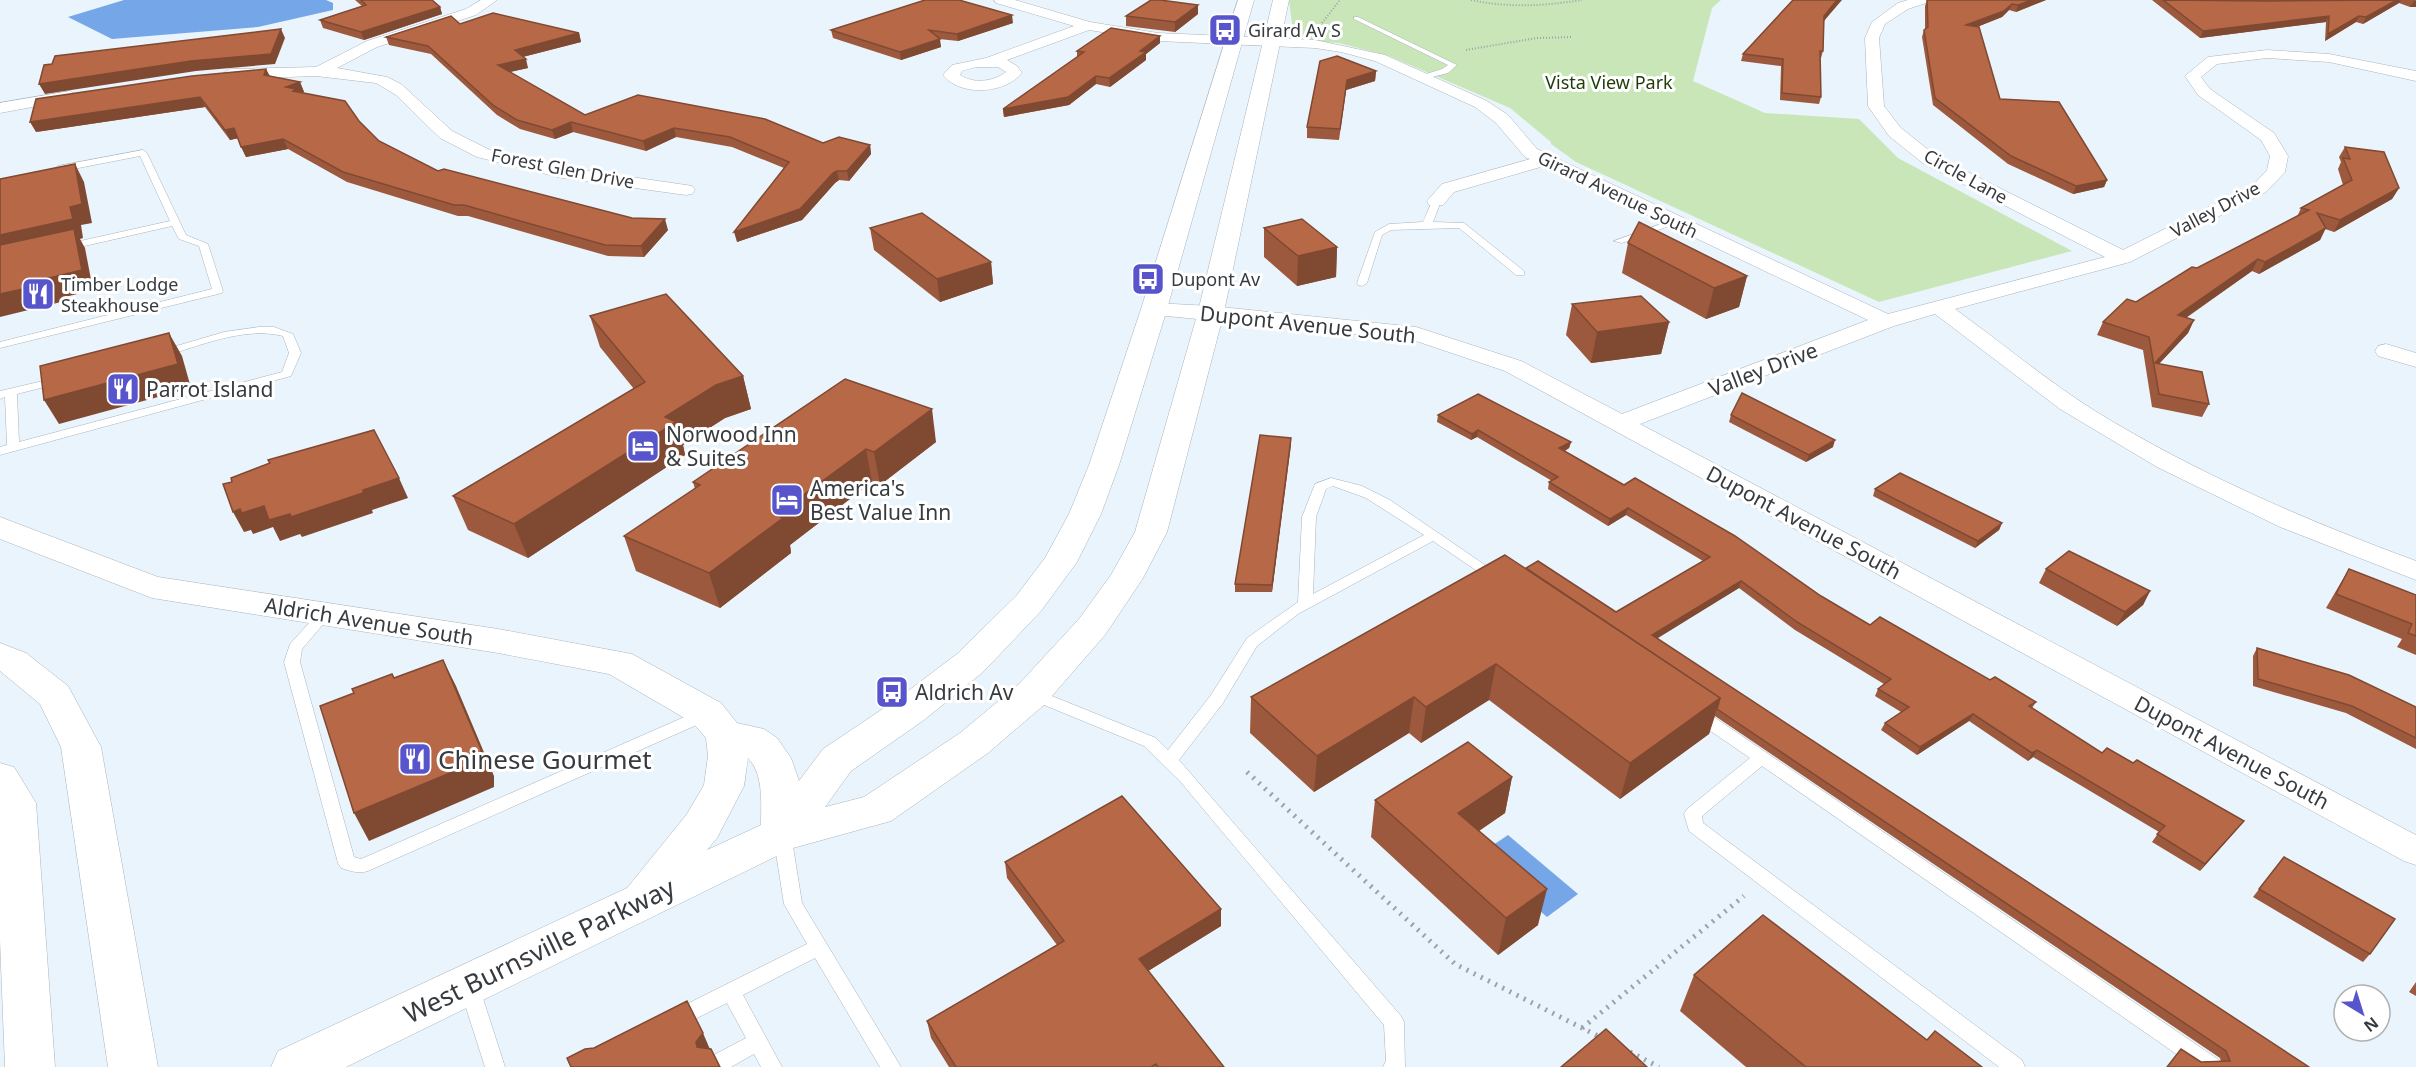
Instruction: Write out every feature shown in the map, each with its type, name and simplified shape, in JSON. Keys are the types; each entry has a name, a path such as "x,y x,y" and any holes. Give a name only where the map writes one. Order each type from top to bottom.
{"main road":[{"name":"West Burnsville Parkway","path":"782,834 837,760 910,710 970,663 1029,603 1060,562 1085,514 1104,465 1154,309 1246,0"},
{"name":"West Burnsville Parkway","path":"296,1067 782,834 876,810 974,743 1032,694 1092,627 1126,578 1150,532 1211,312 1281,0"},
{"name":"Aldrich Avenue South","path":"0,527 152,587 619,663 716,724 753,741 772,758 781,789 782,834"},
{"path":"0,656 13,662 55,696 81,747 133,1067"},
{"path":"639,902 702,826 724,786 728,756 716,724"},
{"path":"0,778 15,803 30,1067"}],"street":[{"path":"319,71 372,44 471,12 490,0"},
{"name":"Circle Lane","path":"1921,0 1903,6 1879,22 1872,38 1876,106 1895,132 1930,160 2123,258"},
{"path":"2257,0 2271,0"},
{"name":"Girard Avenue South","path":"1007,1 1088,26 1158,38 1341,48 1380,58 1481,104 1502,119 1532,153 1545,160 1886,321"},
{"path":"986,63 1088,26"},
{"name":"Valley Drive","path":"1621,423 1886,321 2123,258 2260,188 2276,172 2278,156 2268,137 2204,92 2193,76 2213,60 2267,54 2329,58 2416,76"},
{"name":"Forest Glen Drive","path":"217,76 261,71 319,71 362,76 393,85 441,132 488,155 537,167 686,190"},
{"path":"0,108 85,94"},
{"path":"1436,201 1448,188 1545,160"},
{"path":"1940,308 2086,416 2205,483 2350,547 2416,572"},
{"name":"Dupont Avenue South","path":"1154,309 1211,312 1416,334 1513,366 2416,851"},
{"path":"2386,351 2416,360"}],"lane":[{"path":"1356,18 1453,65 1445,71 1423,78"},
{"path":"0,345 218,291 203,244 182,237 143,153 51,171"},
{"path":"1426,225 1436,201"},
{"path":"55,250 176,222"},
{"path":"1619,242 1675,222"},
{"path":"1362,283 1378,234 1389,227 1461,225 1520,273"},
{"path":"0,452 287,374 295,353 288,333 277,330 244,332 144,358"},
{"path":"13,448 5,394 77,375"},
{"path":"1305,604 1309,517 1320,487 1331,482 1350,485 1434,535 1513,589"},
{"path":"1169,761 1217,699 1252,642 1293,611 1434,535"},
{"path":"325,614 295,648 292,662 347,863 362,866 716,724"},
{"path":"1032,694 1150,742 1169,761 1208,802 1394,1022 1396,1064 1393,1067"},
{"path":"1682,704 2212,1067"},
{"path":"1761,758 1693,814 1695,826 2015,1067"},
{"path":"782,834 793,904 891,1067"},
{"path":"657,1029 819,946"},
{"path":"468,984 495,1067"},
{"path":"731,991 772,1067"},
{"path":"717,1064 759,1041"}],"path":[{"path":"1471,0 1491,5 1525,8 1582,0"},
{"path":"1436,57 1495,43 1573,37"},
{"path":"1247,772 1455,964 1611,1043"},
{"path":"1582,1028 1765,879"},
{"path":"1621,1048 1659,1067"}],"green space":[{"name":"Vista View Park","path":"1289,0 1721,0 1712,8 1693,81 1765,113 1859,119 1898,158 2072,251 1879,302 1576,162 1551,144 1510,108 1389,56 1339,43 1294,40"}],"water":[{"path":"124,0 326,0 333,3 333,10 258,27 112,39 68,17"},
{"path":"1508,835 1578,894 1547,917 1477,856"}],"building":[{"path":"361,0 432,0 440,7 361,32 320,20 366,5"},
{"path":"925,0 959,0 1012,15 957,34 929,30 940,39 900,52 831,30"},
{"path":"1151,0 1198,5 1175,22 1126,16"},
{"path":"1793,0 1837,0 1824,16 1823,51 1820,51 1821,97 1782,93 1783,59 1743,54"},
{"path":"1927,0 2032,0 2018,5 2012,4 2004,11 1966,25 1979,27 2000,99 2059,102 2107,180 2076,186 2011,156 1935,98 1924,30 1928,27"},
{"path":"2163,0 2397,0 2366,17 2359,16 2328,34 2329,16 2203,31"},
{"path":"493,13 579,33 515,50 526,59 498,65 585,115 638,95 765,119 823,143 839,137 870,145 847,171 833,173 800,209 734,232 789,162 730,137 674,128 643,141 571,122 552,130 517,120 494,106 428,46 386,37 451,16 460,24"},
{"path":"1111,28 1160,36 1140,51 1146,52 1109,78 1096,76 1068,97 1003,109 1084,52 1077,51"},
{"path":"281,29 271,54 191,61 39,84 44,65 52,64 55,56"},
{"path":"1337,56 1376,71 1347,80 1340,129 1307,127 1320,61"},
{"path":"266,69 264,75 300,82 286,87 296,89 293,91 345,101 359,121 379,141 438,171 444,169 632,218 665,219 641,246 605,245 464,205 454,205 343,172 283,139 241,147 234,128 225,130 200,97 30,122 36,99 192,76"},
{"path":"2345,147 2384,152 2399,188 2340,220 2317,213 2326,228 2265,262 2258,259 2178,315 2194,320 2155,363 2202,372 2209,404 2159,394 2149,337 2103,322 2127,299 2136,302 2192,267 2197,268 2309,210 2301,208 2352,180 2343,158 2350,159"},
{"path":"75,164 82,204 70,207 73,219 0,235 0,179"},
{"path":"922,213 991,262 937,279 870,228"},
{"path":"1302,219 1337,247 1298,256 1264,228"},
{"path":"1639,222 1747,276 1714,288 1628,243"},
{"path":"74,229 82,270 49,278 50,283 0,294 0,245"},
{"path":"666,294 743,376 716,385 665,417 676,422 514,524 453,496 645,382 590,316"},
{"path":"1641,296 1669,322 1597,332 1572,304"},
{"path":"169,333 178,364 44,400 40,366"},
{"path":"845,379 932,409 874,452 866,449 776,515 783,518 709,573 624,536 700,485 693,482"},
{"path":"1742,393 1835,440 1809,455 1731,415"},
{"path":"1478,394 1571,442 1559,448 1624,485 1635,478 1735,536 1821,596 1870,625 1880,617 1990,680 1995,677 2036,702 2029,706 2102,753 2107,748 2133,763 2137,760 2244,821 2205,864 2157,834 2165,826 2037,750 2032,753 1973,714 1920,747 1885,723 1909,707 1878,689 1891,679 1797,622 1741,581 1652,635 2309,1067 2167,1067 2181,1049 2201,1062 2230,1061 2226,1051 1717,709 1720,698 1526,568 1538,561 1616,612 1710,557 1628,508 1610,519 1549,482 1558,477 1478,430 1472,434 1438,415"},
{"path":"374,430 399,478 363,490 363,493 291,517 290,514 269,520 264,506 242,513 240,509 233,512 223,484 232,482 231,478 270,463 268,460"},
{"path":"1260,435 1291,438 1272,585 1235,584"},
{"path":"1900,473 2002,523 1978,541 1875,489"},
{"path":"2069,551 2150,591 2125,612 2046,569"},
{"path":"1505,555 1720,698 1630,763 1496,664 1426,707 1414,697 1317,756 1251,697"},
{"path":"2349,569 2416,595 2416,636 2408,633 2412,624 2336,594"},
{"path":"2257,648 2349,675 2416,707 2416,738 2352,706 2258,679"},
{"name":"Chinese Gourmet","path":"443,660 481,749 481,760 354,813 320,706 354,693 352,689 392,674 394,678"},
{"path":"1468,742 1512,777 1458,813 1547,889 1506,918 1375,800"},
{"path":"1122,796 1221,909 1139,959 1224,1067 1158,1067 1156,1064 1151,1067 956,1067 927,1021 1064,941 1005,862"},
{"path":"2284,857 2395,919 2370,954 2259,889"},
{"path":"1763,915 1927,1040 1935,1031 1982,1067 1806,1067 1694,975"},
{"path":"687,1001 703,1033 696,1042 697,1047 711,1049 720,1067 571,1067 567,1058 585,1049 594,1048"},
{"path":"1606,1029 1647,1067 1561,1067"}],"place":[{"name":"Girard Av S","path":"1225,30"},
{"name":"Dupont Av","path":"1148,279"},
{"name":"Timber Lodge Steakhouse","path":"38,294"},
{"name":"Parrot Island","path":"123,389"},
{"name":"Norwood Inn & Suites","path":"643,446"},
{"name":"America's Best Value Inn","path":"787,500"},
{"name":"Aldrich Av","path":"892,692"},
{"name":"Chinese Gourmet","path":"415,759"}]}
